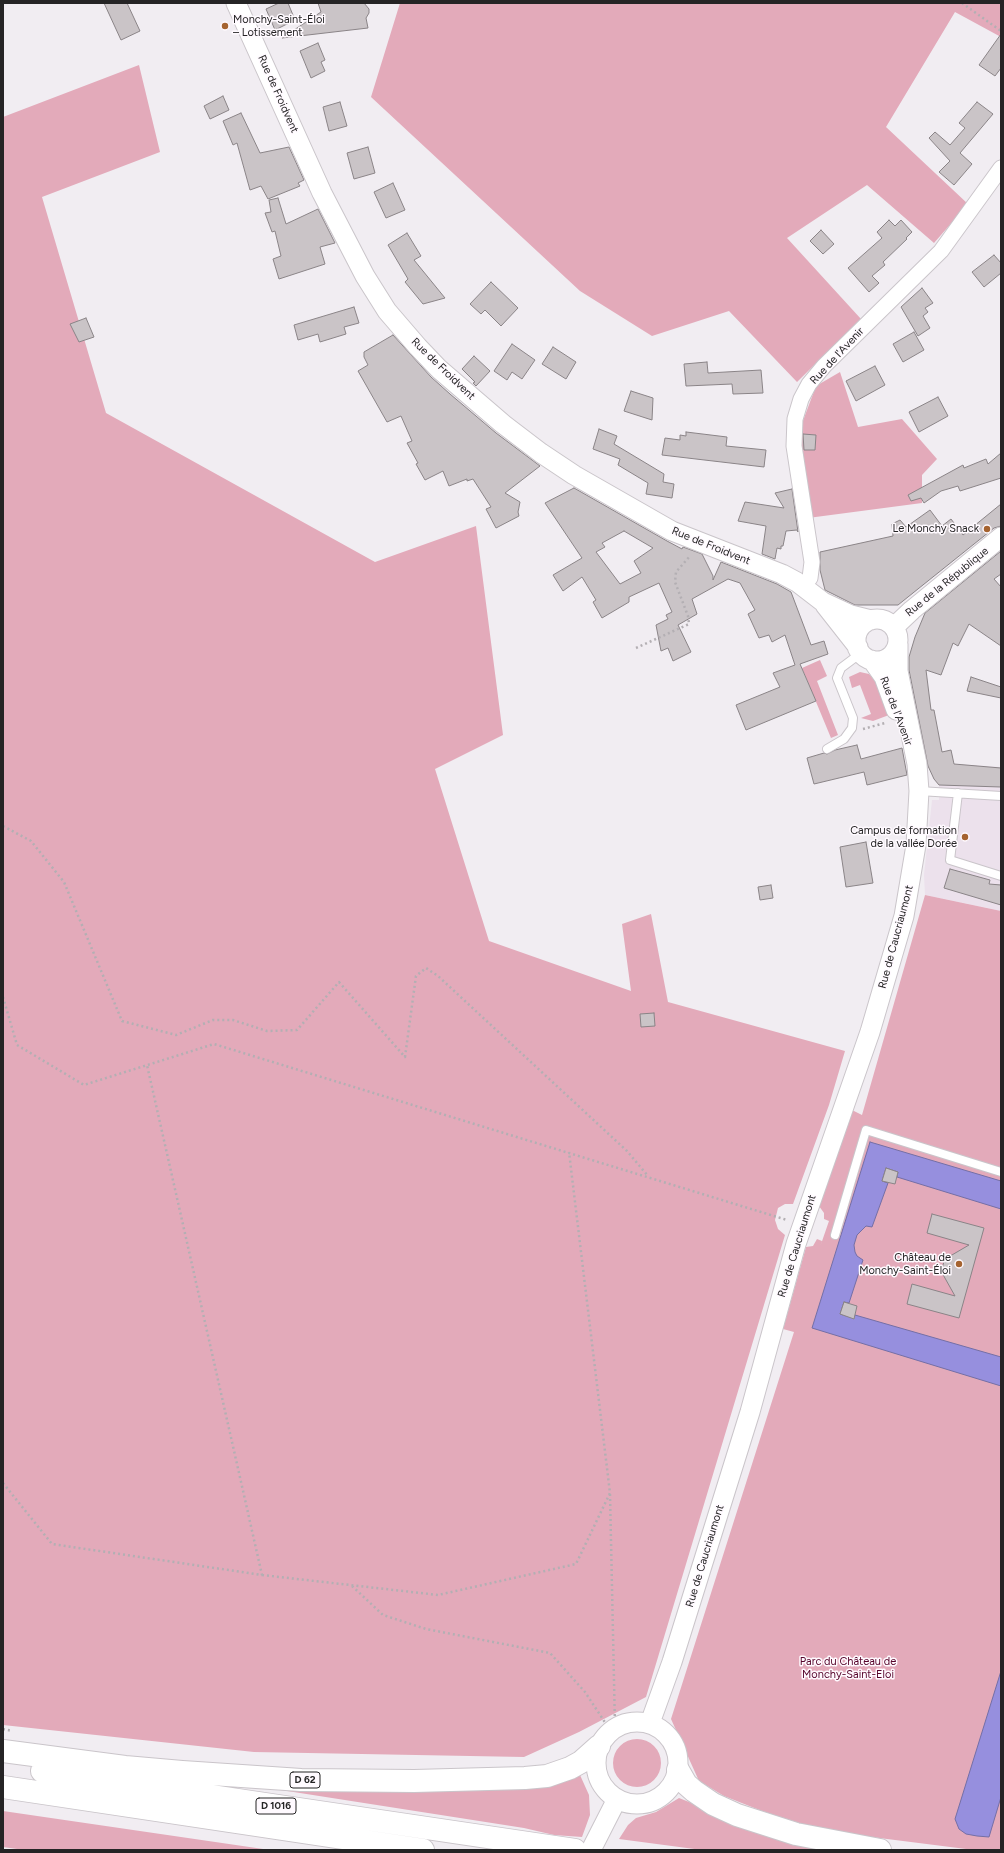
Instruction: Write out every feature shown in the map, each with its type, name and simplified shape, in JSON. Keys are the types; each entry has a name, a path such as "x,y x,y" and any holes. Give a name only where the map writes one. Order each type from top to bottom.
{"highway":[{"name":"D 62","path":"3,1751 125,1767 182,1772 301,1780 414,1782 547,1776 570,1768 581,1762 608,1735"},
{"name":"D 1016","path":"3,1765 574,1850"},
{"path":"678,1770 694,1791 713,1804 736,1815 796,1834 880,1850"},
{"name":"D 1016","path":"3,1787 423,1850"}],"street":[{"name":"Rue de Froidvent","path":"236,3 322,193 365,276 388,311 418,347 462,390 503,424 552,460 663,526 782,574 803,586"},
{"name":"Rue de l'Avenir","path":"871,620 850,615 823,602 803,586 810,578 812,562 794,446 795,419 801,398 824,366 941,251 1001,168"},
{"name":"Rue de la République","path":"896,636 912,610 1001,537"},
{"name":"Rue de l'Avenir","path":"823,602 884,677 917,764"},
{"path":"896,636 890,657 879,661 863,653 857,636 860,629 871,620 885,621 896,636 898,671 917,764"},
{"name":"Rue de Caucriaumont","path":"650,1723 672,1662 748,1419 803,1224 851,1088 894,953 912,873 918,829 919,791 917,764"},
{"path":"632,1721 650,1723 661,1728 673,1741 679,1758 678,1770 671,1787 663,1796 652,1802 634,1804 617,1799 603,1787 598,1776 596,1764 608,1735 632,1721"},
{"path":"590,1850 617,1799"}],"lane":[{"path":"827,749 844,739 852,728 853,718 837,678 841,668 863,653"},
{"path":"919,791 1001,796"},
{"path":"958,793 950,860 1001,876"},
{"path":"835,1235 866,1130 1001,1172"}],"path":[{"path":"962,3 1001,31"},
{"path":"636,648 689,624 688,616 675,582 676,572 702,543"},
{"path":"852,728 865,729 900,719"},
{"path":"3,826 31,841 64,882 122,1020 176,1035 213,1020 233,1020 267,1031 296,1030 339,982 405,1057 416,976 426,968 438,976 627,1151 648,1176"},
{"path":"3,997 17,1045 84,1085 214,1044 803,1224"},
{"path":"147,1065 262,1575"},
{"path":"569,1152 610,1493 608,1735"},
{"path":"3,1483 52,1544 262,1575 438,1595 576,1564 610,1493"},
{"path":"352,1585 383,1615 426,1629 550,1653 585,1692 608,1735"},
{"path":"3,1729 17,1733"}],"shaded area":[{"name":"Campus de formation de la vallée Dorée","path":"1001,758 1001,911 925,895 924,875 932,800 939,800 939,785 934,779 927,762 1000,767"},
{"path":"870,1142 1001,1181 1001,1209 897,1177 898,1172 886,1168 882,1181 888,1183 872,1227 866,1226 857,1235 854,1245 855,1252 857,1256 863,1260 849,1303 844,1302 840,1314 853,1318 855,1315 1001,1357 1001,1386 812,1328"},
{"path":"1001,1671 1001,1797 989,1837 977,1836 966,1834 959,1829 955,1819"}],"green space":[{"path":"400,3 1001,3 1001,37 955,12 886,127 968,204 934,243 867,185 787,238 861,319 797,382 729,311 652,336 580,291 371,97"},
{"path":"139,65 160,152 42,197 106,413 375,562 476,526 503,735 435,769 489,941 631,991 622,924 651,914 668,1002 845,1051 829,1105 793,1204 785,1204 778,1208 775,1220 778,1229 785,1235 646,1697 579,1732 524,1757 254,1752 3,1725 3,117"},
{"path":"840,372 858,427 902,419 937,459 922,475 922,503 808,518 798,434 816,386"},
{"path":"820,660 827,676 817,681 838,735 831,738 802,668"},
{"path":"860,672 869,674 878,684 889,715 873,721 861,718 871,714 860,685 852,688 849,677"},
{"name":"Parc du Château de Monchy-Saint-Eloi","path":"925,895 1001,911 1001,1850 974,1850 824,1831 762,1811 724,1796 699,1781 671,1719 794,1332 783,1329 806,1247 813,1246 817,1239 822,1241 820,1247 829,1221 824,1219 824,1213 819,1206 852,1110 862,1115"},
{"path":"632,1739 642,1739 654,1746 661,1758 661,1768 654,1780 642,1787 632,1787 624,1783 617,1776 613,1768 613,1758 617,1750 624,1743"},
{"path":"580,1775 589,1795 590,1815 582,1837 554,1835 524,1828 236,1783 559,1783"},
{"path":"679,1798 823,1850 702,1850 619,1839 628,1825 636,1818 656,1812"},
{"path":"3,1811 270,1850 24,1850 3,1847"}],"building":[{"path":"104,3 127,3 140,31 121,40"},
{"path":"279,3 288,3 295,20 275,30 266,9"},
{"path":"318,3 364,3 369,9 369,13 366,18 368,28 282,38 321,12"},
{"path":"1001,34 1001,68 995,76 979,65"},
{"path":"318,43 325,60 321,62 325,71 311,78 300,51"},
{"path":"223,96 229,110 210,119 204,106"},
{"path":"340,102 347,126 329,131 323,107"},
{"path":"977,102 993,114 960,153 972,164 954,185 939,172 950,161 929,138 935,132 950,145 965,128 959,123"},
{"path":"241,113 260,153 289,147 304,180 298,183 300,186 268,199 261,186 250,190 237,143 233,145 223,121"},
{"path":"368,147 375,173 354,179 347,153"},
{"path":"393,183 405,210 386,218 374,192"},
{"path":"278,198 286,224 318,209 335,243 320,247 325,264 279,279 273,259 281,256 275,231 272,232 265,213 271,212 269,200"},
{"path":"889,220 895,226 901,220 912,232 906,238 907,239 883,262 885,265 872,276 879,283 869,292 848,268 882,238 877,232"},
{"path":"821,230 834,244 823,254 810,241"},
{"path":"407,233 421,256 414,260 445,298 423,304 405,282 408,279 388,245"},
{"path":"994,255 1001,263 1001,273 984,287 972,272"},
{"path":"491,282 518,308 501,326 485,310 481,314 470,304"},
{"path":"922,288 933,303 925,308 928,312 923,316 930,328 918,336 901,307"},
{"path":"354,307 359,323 344,327 346,334 320,342 318,334 298,340 294,325"},
{"path":"86,318 94,337 79,342 70,324"},
{"path":"914,332 924,350 903,362 893,344"},
{"path":"393,335 431,377 450,394 496,433 540,466 505,493 520,502 518,512 519,516 496,528 486,509 491,507 473,479 467,481 467,479 449,486 443,471 425,480 407,443 412,441 401,416 387,422 358,371 368,365 364,357 364,352"},
{"path":"512,344 535,360 522,379 512,372 507,380 494,371"},
{"path":"553,347 576,362 566,379 542,364"},
{"path":"474,356 490,371 476,386 473,383 475,382 462,369"},
{"path":"707,362 708,373 761,370 763,393 733,394 732,384 686,386 684,364"},
{"path":"875,366 885,385 856,401 846,381"},
{"path":"631,391 653,398 652,420 624,411"},
{"path":"938,397 948,416 919,432 909,412"},
{"path":"599,429 617,436 614,444 664,474 663,482 674,484 672,498 646,494 648,483 618,465 620,459 593,449"},
{"path":"686,432 727,437 726,446 766,450 764,467 662,455 665,438 680,440 680,435 686,436"},
{"path":"803,434 816,435 815,450 804,450"},
{"path":"1001,453 1001,478 960,491 958,486 941,491 924,503 921,498 911,501 908,495 963,465 964,468 986,459 988,464"},
{"path":"574,488 682,549 683,547 702,554 713,576 713,580 721,562 777,584 791,592 811,645 824,641 828,654 800,664 816,701 746,730 736,705 780,687 773,673 795,665 785,635 772,642 769,635 759,638 748,614 755,610 740,583 728,579 692,599 697,614 678,625 691,652 673,661 668,648 661,651 656,625 668,619 666,615 672,612 659,583 629,597 629,602 602,618 593,602 596,600 582,577 563,591 553,575 582,558 545,503","holes":["624,531 653,548 634,561 641,573 620,584 596,552 605,547 602,543"]},
{"path":"792,489 798,532 797,530 786,531 783,546 781,546 781,549 777,548 775,559 762,554 766,526 738,521 745,502 784,508 775,493"},
{"path":"1001,504 1001,526 994,528 898,605 855,605 825,590 820,570 820,552 893,536 892,524 900,520 906,527 930,510 942,526 951,519 963,535"},
{"path":"1001,551 1001,574 994,579 1001,587 1001,646 969,624 958,646 953,643 941,675 926,670 931,710 934,710 942,752 951,750 954,764 1001,768 1001,787 939,785 934,779 928,766 909,670 909,657 925,613"},
{"path":"971,677 1001,687 1001,698 967,691"},
{"path":"857,745 861,759 902,748 907,775 867,785 864,772 814,784 807,758"},
{"path":"866,842 873,883 846,887 840,847"},
{"path":"950,869 990,880 989,884 1001,885 1001,905 944,888"},
{"path":"771,885 773,898 760,900 758,887"},
{"path":"654,1013 655,1026 641,1027 640,1014"},
{"path":"886,1168 898,1172 895,1184 882,1181"},
{"name":"Château de Monchy-Saint-Éloi","path":"932,1214 984,1228 959,1318 907,1304 912,1284 955,1296 941,1271 945,1259 969,1245 927,1233"},
{"path":"844,1302 857,1306 854,1319 840,1314"}],"place":[{"name":"Monchy-Saint-Éloi – Lotissement","path":"225,26"},
{"name":"Le Monchy Snack","path":"987,529"},
{"name":"Campus de formation de la vallée Dorée","path":"965,837"},
{"name":"Château de Monchy-Saint-Éloi","path":"959,1264"}]}
